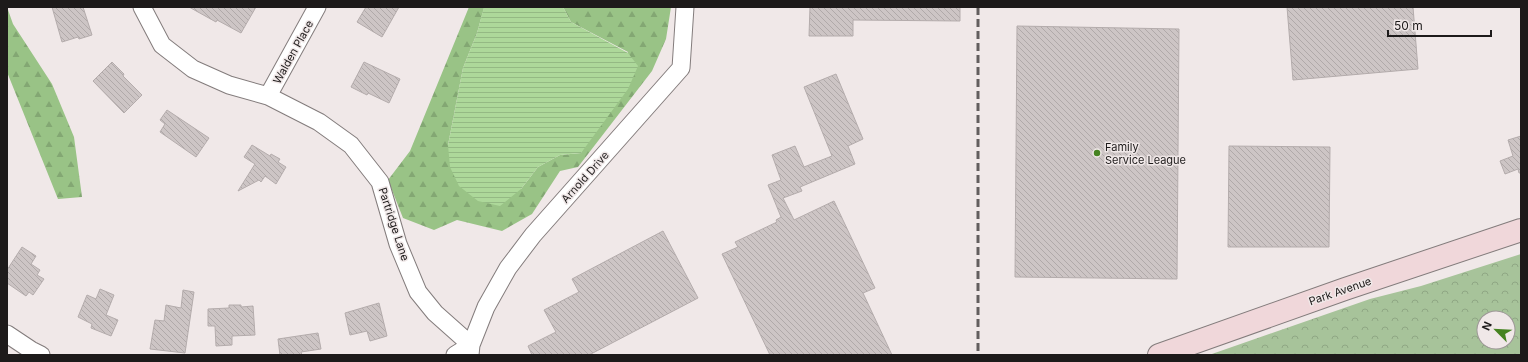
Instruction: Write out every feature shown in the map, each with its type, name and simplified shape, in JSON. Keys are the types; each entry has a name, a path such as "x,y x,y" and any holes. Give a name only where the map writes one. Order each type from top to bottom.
{"main road":[{"name":"Park Avenue","path":"1159,355 1344,289 1521,230"}],"street":[{"name":"Partridge Lane","path":"142,7 162,45 193,69 229,84 268,96 319,122 351,145 380,182 398,244 418,292 435,313 470,350"},
{"name":"Walden Place","path":"268,96 317,7"},
{"name":"Arnold Drive","path":"470,350 486,308 512,263 534,235 681,68 685,7"},
{"path":"7,334 41,355"},
{"path":"455,355 470,350"}],"green space":[{"path":"7,7 13,24 52,84 74,137 82,197 58,199 7,72"},
{"path":"469,7 484,8 477,33 463,68 448,145 521,189 538,167 560,155 581,153 628,52 571,22 563,7 671,7 666,39 652,71 578,167 560,171 532,214 502,231 457,220 434,230 403,218 388,180 410,151"},
{"path":"1521,254 1521,355 1209,355 1370,299 1421,286"}],"shaded area":[{"path":"484,7 563,7 571,22 628,53 638,66 628,89 581,153 560,155 538,167 521,189 500,206 478,201 459,186 450,167 448,145 463,68 477,33"}],"building":[{"path":"52,7 83,7 92,35 79,39 78,37 62,42"},
{"path":"189,7 256,7 241,33 217,20 216,22"},
{"path":"366,7 399,7 382,37 357,22"},
{"path":"810,7 960,7 960,21 853,20 853,36 809,36"},
{"path":"1287,7 1413,7 1418,69 1293,80"},
{"name":"Family Service League","path":"1017,26 1179,29 1177,279 1015,277"},
{"path":"112,62 124,74 123,76 142,95 124,113 93,81"},
{"path":"364,62 400,79 389,103 351,87"},
{"path":"836,74 863,139 848,146 855,164 800,187 802,191 783,198 794,220 834,201 875,288 863,293 892,355 770,355 722,254 738,247 735,242 777,222 776,220 781,217 768,185 781,180 772,155 795,146 804,167 832,156 804,87"},
{"path":"167,110 209,138 196,157 160,132 165,124 160,120"},
{"path":"1521,136 1521,173 1519,173 1518,169 1505,174 1500,161 1513,156 1508,140"},
{"path":"252,145 270,156 271,154 280,159 278,162 286,167 276,184 265,176 261,182 259,180 238,191 255,164 244,157"},
{"path":"1229,146 1330,147 1329,247 1228,247"},
{"path":"663,231 698,298 589,355 532,355 528,346 556,332 544,310 579,292 572,279"},
{"path":"22,247 36,256 31,264 40,270 37,275 44,279 33,295 29,292 26,296 7,283 7,270"},
{"path":"100,289 114,295 106,315 118,320 111,336 91,328 92,324 78,317 87,295 96,299"},
{"path":"183,290 194,292 185,353 150,349 155,320 164,321 166,305 181,308"},
{"path":"379,303 387,336 370,341 367,331 350,335 345,313"},
{"path":"229,305 241,305 241,307 253,306 255,335 232,336 232,345 216,346 215,326 208,326 208,309 229,308"},
{"path":"318,333 321,349 301,352 302,355 280,355 278,339"}],"railway":[{"path":"978,7 978,355"}],"place":[{"name":"Family Service League","path":"1097,153"}]}
